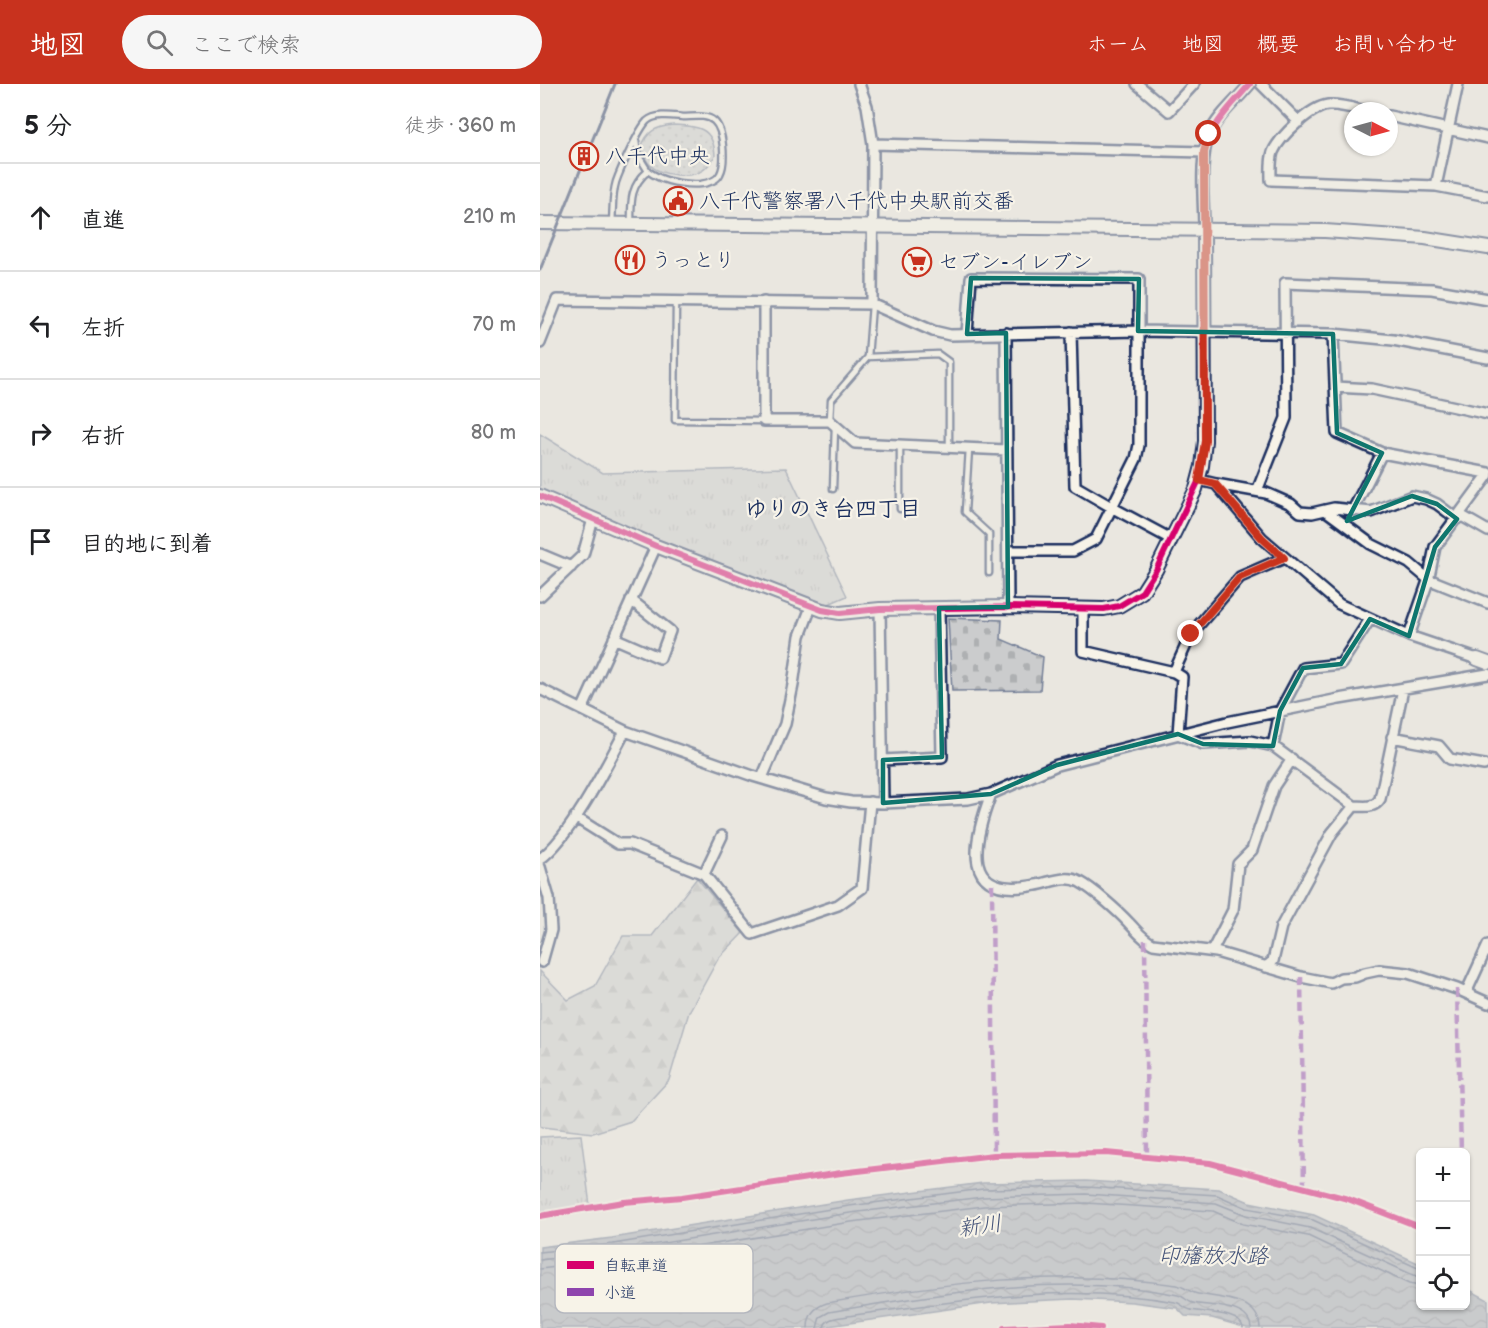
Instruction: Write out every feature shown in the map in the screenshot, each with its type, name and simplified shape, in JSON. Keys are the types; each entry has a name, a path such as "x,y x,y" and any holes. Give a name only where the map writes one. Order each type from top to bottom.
{"street":[{"path":"859,84 867,106 873,144 872,304"},
{"path":"1137,84 1169,111 1194,84"},
{"path":"540,496 656,546 811,607 840,613 880,609 1008,607 1104,609 1119,606 1142,592 1156,570 1199,480 1205,441 1204,152 1209,134 1218,120 1250,84"},
{"path":"1261,84 1299,122"},
{"path":"1436,186 1458,84"},
{"path":"1344,106 1326,105 1316,108 1277,144 1271,162 1271,180 1436,186 1488,196"},
{"path":"1398,118 1488,138"},
{"path":"873,144 1204,152"},
{"path":"540,223 1325,231 1425,238 1488,248"},
{"path":"967,334 971,278 1139,279 1139,445 1136,459 1113,508 1096,539 1073,551 1008,551"},
{"path":"1257,491 1286,418 1285,283 1432,289 1488,299"},
{"path":"540,342 557,300 764,302 872,304 933,331 950,335 1138,331 1333,334 1393,340 1488,358"},
{"path":"764,302 764,421 833,424 855,443 1006,450"},
{"path":"1071,332 1075,486 1172,539"},
{"path":"1006,333 1008,607"},
{"path":"1333,334 1337,433 1382,453 1488,474 1435,547 1428,579 1409,636"},
{"path":"1335,387 1372,389 1488,414"},
{"path":"1353,510 1382,453"},
{"path":"1199,480 1257,491 1291,504 1300,512 1312,513 1335,508 1371,512 1412,496 1437,504 1488,531"},
{"path":"1215,484 1262,538 1339,604 1409,636 1483,661"},
{"path":"1325,510 1371,544 1409,562 1428,579 1488,603"},
{"path":"540,596 584,555 593,519"},
{"path":"582,710 656,546"},
{"path":"540,554 571,567"},
{"path":"1174,672 1191,634 1240,577 1284,558"},
{"path":"614,638 660,657 670,630 631,600"},
{"path":"762,778 785,724 800,636 811,607"},
{"path":"883,760 942,757 939,608"},
{"path":"880,609 883,803"},
{"path":"1083,609 1083,651 1174,672 1182,677 1178,734"},
{"path":"1273,746 1280,711 1303,668 1341,664 1370,619"},
{"path":"540,689 625,730 762,778 826,798 883,803 968,799 992,794 1057,765 1178,734 1280,711 1488,674"},
{"path":"1178,734 1203,744 1250,741 1273,746 1354,806 1371,806 1380,799 1403,689"},
{"path":"540,859 549,852 575,817 604,771 625,730"},
{"path":"1392,737 1440,746 1450,759 1484,765"},
{"path":"1212,951 1233,910 1238,864 1252,850 1274,786 1292,759"},
{"path":"992,794 986,809 976,854 981,875 992,884 1010,887 1032,886 1070,878 1089,889 1128,922 1145,940 1160,945 1212,951 1331,983 1341,978 1379,970 1408,973 1488,1003"},
{"path":"575,817 618,844 630,844 704,874 752,934 838,905 862,888 870,802"},
{"path":"1266,967 1273,961 1281,927 1326,843 1354,806"},
{"path":"704,874 722,836"},
{"path":"540,867 549,898 551,930 542,962"},
{"path":"1466,993 1488,945"}],"lane":[{"path":"612,224 616,183 636,139 648,120 658,116 706,117 715,122 721,130 723,140 721,172 717,179 700,184 675,183 657,178 648,171 638,155 636,139"},
{"path":"631,224 631,194 638,179 648,171"},
{"path":"676,301 675,420 764,421"},
{"path":"834,489 831,400 868,357 872,304"},
{"path":"868,357 938,354 949,362 948,448"},
{"path":"900,446 900,509"},
{"path":"969,449 965,512 989,534 989,573"}],"highlighted area":[{"path":"971,278 1139,279 1138,331 1333,334 1337,433 1382,453 1347,521 1412,496 1437,504 1457,519 1435,547 1409,636 1370,619 1341,664 1303,668 1280,711 1273,746 1203,744 1178,734 1057,765 991,794 883,803 883,760 942,757 939,608 1008,607 1006,333 967,334"}],"green space":[{"path":"690,126 703,130 711,139 715,156 698,173 668,174 655,169 647,161 641,148 646,138 661,127"},
{"path":"540,434 603,473 786,468 847,596 824,606 540,494"},
{"path":"948,618 1002,620 1001,639 1043,657 1040,690 952,691"},
{"path":"697,878 743,933 718,959 689,1012 669,1080 631,1121 593,1133 540,1126 540,971 568,1000 595,986 623,936 652,936"},
{"path":"581,1135 590,1206 540,1213 540,1137"}],"water":[{"name":"印旛放水路","path":"1086,1181 1219,1189 1249,1202 1314,1215 1416,1262 1416,1310 1470,1310 1470,1290 1488,1300 1488,1328 1247,1328 1212,1318 1185,1316 1177,1308 1132,1302 1073,1299 991,1303 814,1328 540,1328 540,1247 555,1245 555,1313 753,1313 753,1244 564,1244 848,1200 983,1183"}],"railway":[{"path":"540,270 615,84"}],"marked path":[{"path":"992,884 994,1155"},
{"path":"1145,940 1147,1157"},
{"path":"1301,977 1304,1188"},
{"path":"1457,989 1461,1148"}],"cycle path":[{"path":"540,496 656,546 822,610 840,613 880,609 1008,607 1104,609 1119,606 1142,592 1156,570 1199,480 1205,441 1204,152 1217,124 1250,84"},
{"path":"540,1216 624,1202 682,1197 841,1173 994,1155 1106,1153 1210,1163 1348,1199 1416,1225"},
{"path":"1004,1328 1070,1325 1101,1328"}],"place":[{"name":"八千代中央","path":"584,156"},
{"name":"八千代警察署八千代中央駅前交番","path":"678,201"},
{"name":"うっとり","path":"630,260"},
{"name":"セブン-イレブン","path":"917,262"}],"district":[{"name":"ゆりのき台四丁目","path":"833,508"}],"route":[{"path":"1191,634 1240,577 1284,558 1262,538 1215,484 1199,480 1205,441 1204,152 1209,134"}],"water label":[{"name":"新川","path":"980,1225"}]}
